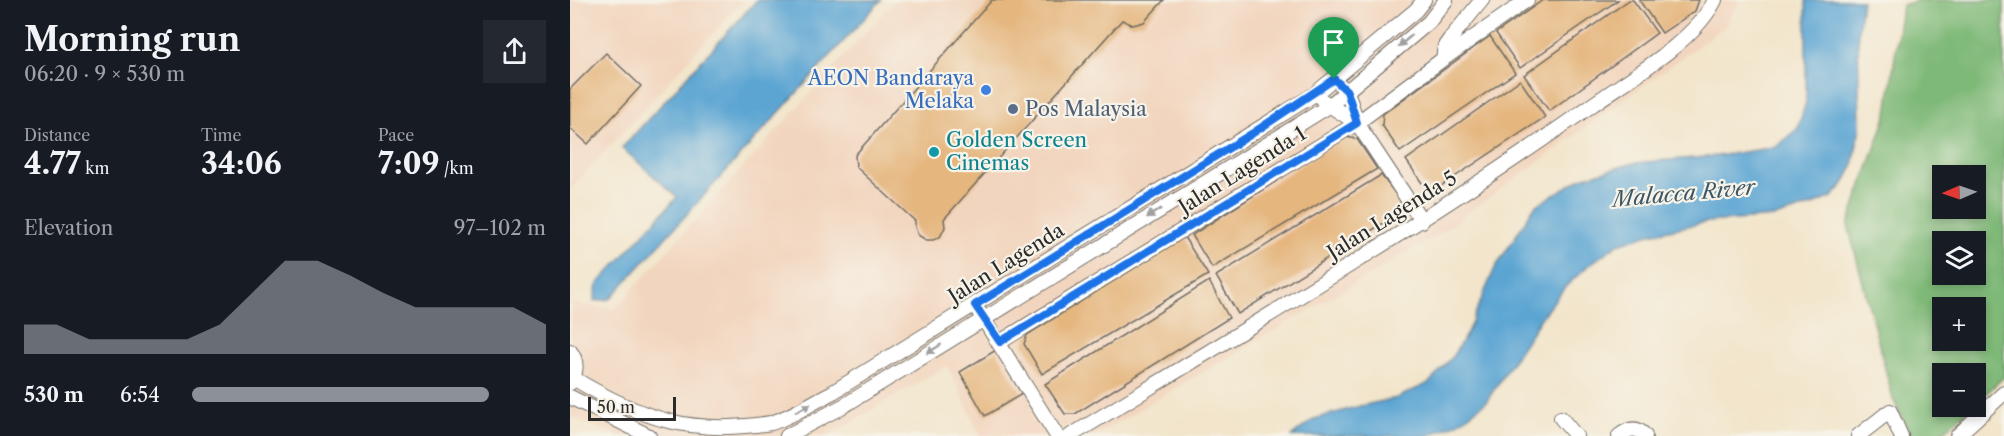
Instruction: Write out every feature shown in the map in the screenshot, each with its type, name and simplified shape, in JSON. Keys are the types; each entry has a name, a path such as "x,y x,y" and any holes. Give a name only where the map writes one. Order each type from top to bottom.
{"street":[{"name":"Jalan Lagenda","path":"572,381 623,408 678,430 702,434 728,433 774,422 833,392 1315,94 1416,10 1424,0"},
{"name":"Jalan Lagenda","path":"787,436 845,405 1329,106 1429,22 1446,0"},
{"path":"1482,0 1483,14 1489,27"},
{"path":"1443,59 1445,46 1482,0"},
{"name":"Jalan Lagenda 1","path":"1000,342 1357,123 1527,0"},
{"name":"Jalan Lagenda 5","path":"1070,436 1422,220 1556,130 1670,50 1708,13 1715,0"},
{"path":"1334,79 1347,91 1357,123 1422,220"},
{"path":"1315,94 1329,106 1357,123"},
{"path":"975,305 1058,436"},
{"path":"570,351 576,363 572,381"},
{"path":"1957,436 2004,393"},
{"path":"570,397 649,436"},
{"path":"1858,436 1890,411 1901,436"},
{"path":"1561,418 1576,436"},
{"path":"1619,436 1629,429 1640,433"}],"shaded area":[{"path":"570,0 743,0 570,190"},
{"path":"895,0 1740,0 1725,26 1439,234 1094,436 981,436 947,366 827,436 618,436 570,417 570,280 572,303 615,309"}],"green space":[{"path":"1920,0 2004,0 2004,377 1986,394 1986,363 1932,363 1932,417 1960,417 1939,436 1911,436 1893,399 1848,225 1887,114 1902,5"}],"water":[{"path":"757,0 881,0 610,299 594,301 597,285 677,197 622,148"},
{"name":"Malacca River","path":"1806,0 1862,0 1858,33 1860,127 1853,166 1844,184 1832,197 1775,217 1707,222 1650,234 1618,244 1589,265 1565,287 1543,315 1486,402 1458,423 1427,436 1292,436 1314,419 1397,398 1429,383 1452,357 1466,335 1495,268 1535,206 1581,178 1634,163 1717,156 1776,147 1798,128 1806,102"}],"building":[{"name":"AEON Bandaraya Melaka","path":"992,0 1164,0 1144,22 1133,25 1122,20 944,219 945,227 940,237 926,240 918,235 915,221 856,167 855,155"},
{"path":"1543,0 1618,0 1520,68 1496,33"},
{"path":"1629,0 1633,0 1657,33 1549,111 1524,75"},
{"path":"1639,0 1699,0 1695,11 1662,33"},
{"path":"1490,36 1515,73 1400,152 1382,125 1383,114"},
{"path":"606,53 641,86 588,144 570,128 570,89"},
{"path":"1520,80 1545,117 1435,190 1424,186 1406,160"},
{"path":"1345,137 1357,139 1377,169 1212,268 1192,235"},
{"path":"1381,175 1401,201 1398,214 1238,314 1216,276"},
{"path":"1184,237 1208,275 1042,374 1024,344 1027,335"},
{"path":"1209,281 1229,318 1075,414 1065,414 1045,384"},
{"path":"996,350 1022,394 985,416 960,372"}],"place":[{"name":"AEON Bandaraya Melaka","path":"986,90"},
{"name":"Pos Malaysia","path":"1013,109"},
{"name":"Golden Screen Cinemas","path":"934,152"}],"route":[{"path":"1334,79 1347,91 1357,123 1000,342 975,305 1315,94 1334,79"}]}
